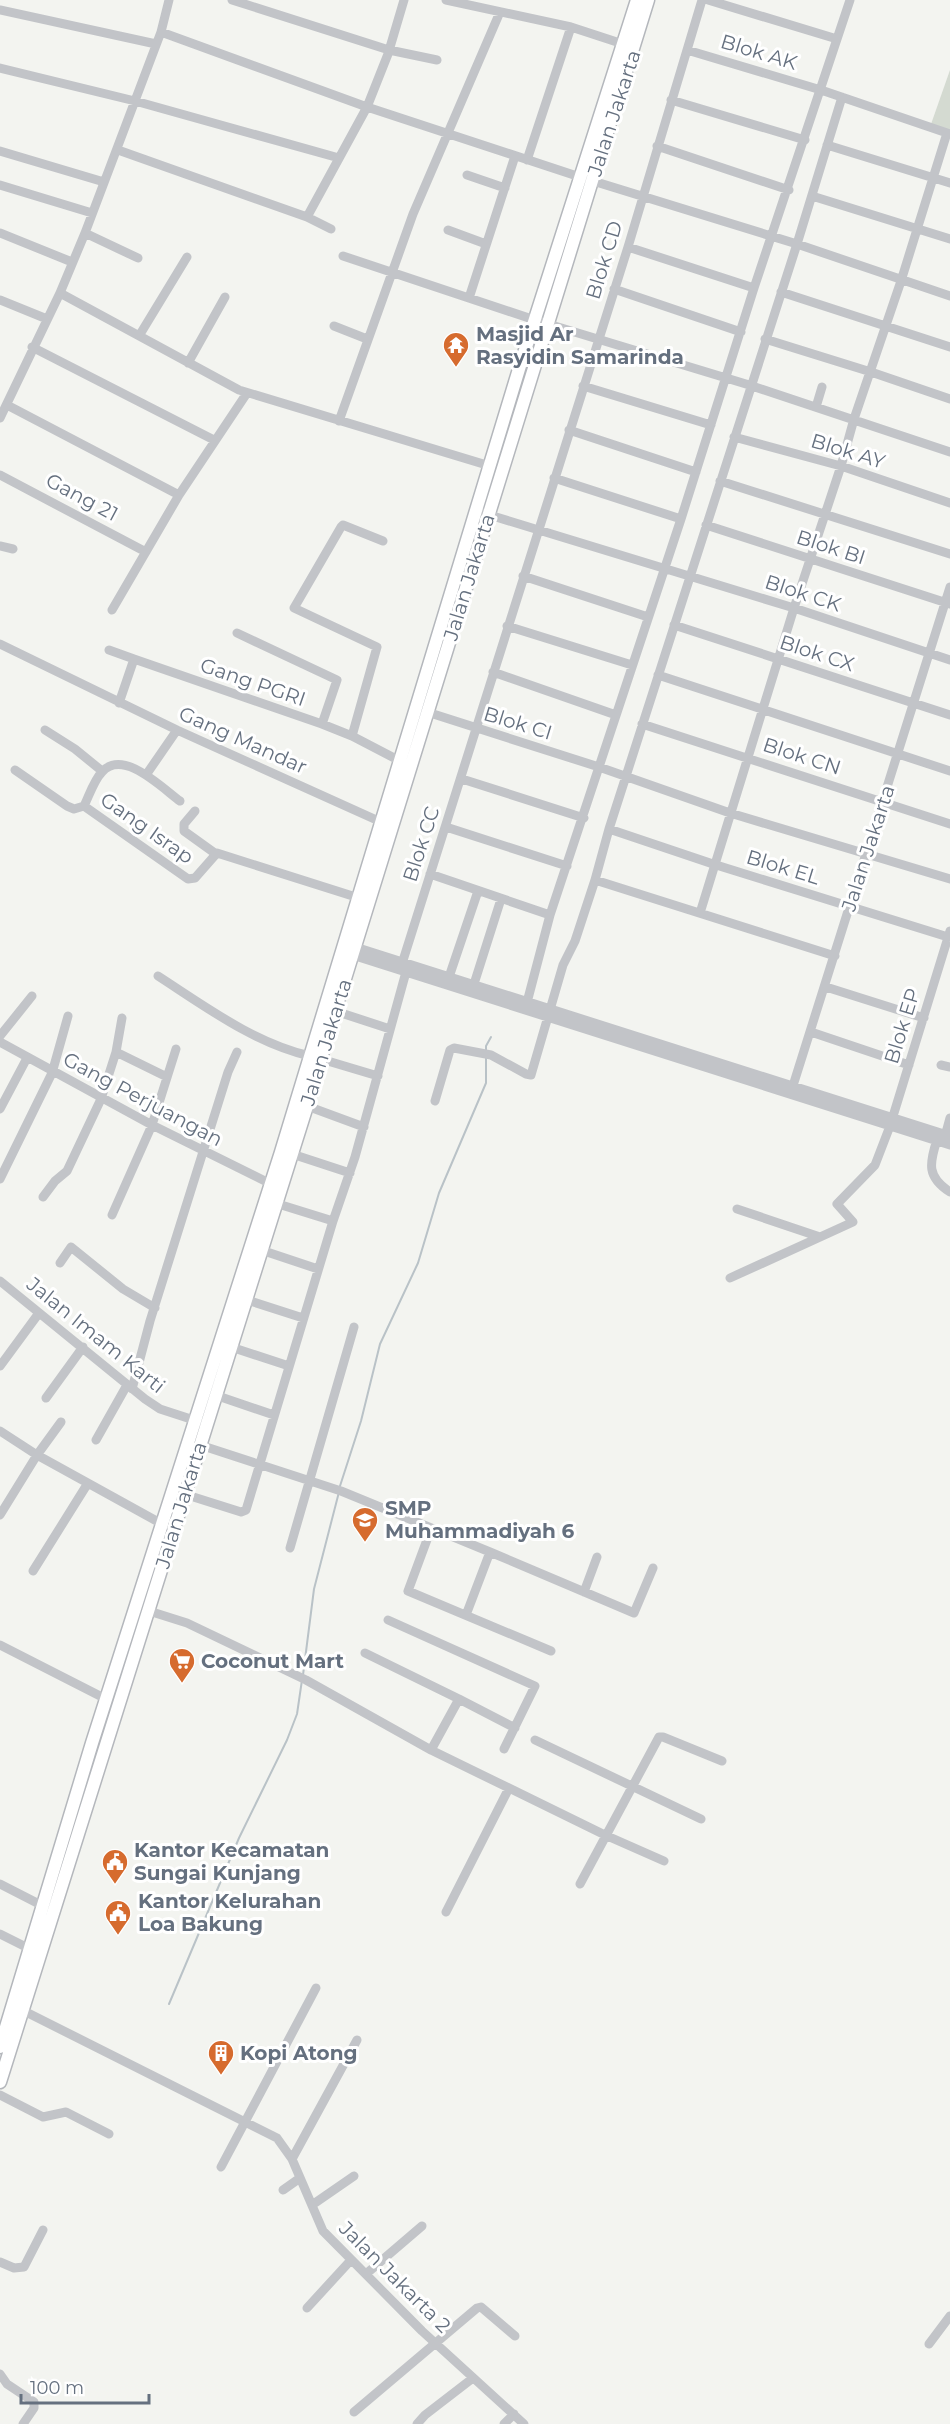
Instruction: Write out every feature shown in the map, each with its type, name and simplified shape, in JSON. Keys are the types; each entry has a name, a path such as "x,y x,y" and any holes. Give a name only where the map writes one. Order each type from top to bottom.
{"main road":[{"name":"Jalan Jakarta","path":"0,2047 18,2008 60,1869 106,1699 162,1524 200,1422 271,1184 315,1058 483,513 548,324 622,44 637,0"},
{"name":"Jalan Jakarta","path":"483,513 490,466 535,320 648,0"},
{"name":"Jalan Jakarta","path":"0,2082 30,1949 43,1906 60,1869 149,1611 200,1445 200,1422 215,1395 247,1300 275,1203 307,1106 315,1058 335,1011 359,898 381,822 400,761 422,710"}],"street":[{"path":"0,418 32,347 60,293 85,233 161,32 169,0"},
{"path":"232,0 389,50 437,60"},
{"path":"307,218 367,107 389,50 404,0"},
{"path":"446,0 571,27 622,44"},
{"name":"Blok CD","path":"477,729 507,626 628,246 702,0"},
{"path":"708,0 837,39"},
{"path":"435,1101 450,1050 457,1047 495,1056 531,1075 537,1009 550,915 604,769 616,715 648,616 668,571 681,519 711,425 730,380 754,288 776,237 805,140 824,91 850,0"},
{"path":"0,10 156,44"},
{"path":"339,421 413,214 500,12"},
{"path":"527,160 571,27"},
{"path":"161,32 367,107 642,197 795,243 950,296"},
{"name":"Blok AK","path":"687,50 824,91 948,134"},
{"path":"0,68 135,101 339,158"},
{"path":"537,1009 575,941 595,880 623,775 658,675 734,437 748,385 812,196 839,96"},
{"path":"671,100 805,140"},
{"path":"700,913 713,864 841,466 854,419 902,281 948,134"},
{"path":"827,145 950,183"},
{"path":"657,146 789,190"},
{"path":"118,150 332,229"},
{"path":"0,151 104,182"},
{"path":"469,298 515,156"},
{"path":"467,175 505,188"},
{"path":"0,184 92,213"},
{"path":"812,196 950,238"},
{"path":"448,230 486,244"},
{"path":"0,233 72,262"},
{"path":"85,233 138,258"},
{"path":"628,246 754,288"},
{"path":"343,256 535,320 748,385 950,452"},
{"path":"139,336 187,257"},
{"path":"614,289 741,332"},
{"path":"781,292 950,347"},
{"path":"60,293 247,393 490,466"},
{"path":"188,363 225,297"},
{"path":"0,300 46,319"},
{"path":"334,326 367,339"},
{"path":"765,339 898,380 950,399"},
{"path":"32,347 214,440"},
{"path":"583,386 711,425"},
{"path":"816,407 822,387"},
{"path":"112,610 179,495 247,393"},
{"path":"7,405 179,495"},
{"path":"569,430 696,472"},
{"name":"Blok AY","path":"734,437 841,466 950,503"},
{"name":"Gang 21","path":"0,475 146,552"},
{"path":"554,478 681,519"},
{"path":"720,481 950,554"},
{"path":"483,513 668,571"},
{"name":"Blok BI","path":"706,525 948,603"},
{"path":"352,736 376,647 294,608 341,526 383,541"},
{"path":"0,546 13,549"},
{"name":"Blok CK","path":"668,571 794,608 950,660"},
{"path":"524,576 648,616"},
{"name":"Jalan Jakarta","path":"792,1090 929,654 948,603 950,587"},
{"name":"Blok CX","path":"674,625 950,715"},
{"path":"507,626 632,665"},
{"path":"237,633 337,680 322,724"},
{"name":"Gang Mandar","path":"0,644 118,703 381,822"},
{"name":"Gang PGRI","path":"109,650 322,724 352,736 400,761"},
{"path":"118,703 134,659"},
{"path":"493,672 616,715"},
{"path":"658,675 950,771"},
{"name":"Blok CI","path":"422,710 623,775 730,813 950,879"},
{"name":"Blok CN","path":"642,724 950,824"},
{"name":"Blok CC","path":"184,1494 244,1511 364,1127 390,1029 403,968 430,874 477,729"},
{"path":"45,730 75,749 102,771"},
{"path":"146,775 177,730"},
{"path":"84,806 102,771 113,765 122,764 146,775 180,801"},
{"name":"Gang Israp","path":"15,770 68,806 74,808 84,806 188,879 195,878 216,854 224,854 359,898"},
{"path":"462,779 584,818"},
{"path":"195,811 184,824 184,831 216,854"},
{"path":"446,827 567,866"},
{"name":"Blok EL","path":"609,829 850,907 949,934"},
{"path":"430,874 550,915"},
{"path":"595,880 835,956"},
{"path":"449,977 478,891"},
{"path":"474,984 501,899"},
{"name":"Blok EP","path":"820,1237 853,1222 837,1204 875,1165 891,1122 949,934"},
{"path":"349,949 945,1140"},
{"path":"403,968 474,984 537,1009"},
{"path":"158,976 226,1020 256,1036 315,1058 378,1076"},
{"path":"826,987 924,1018"},
{"path":"0,1036 32,996"},
{"path":"335,1011 390,1029"},
{"path":"0,1179 52,1072 68,1016"},
{"path":"43,1197 55,1181 67,1171 101,1099 116,1052 122,1018"},
{"path":"811,1032 909,1065"},
{"name":"Gang Perjuangan","path":"0,1042 101,1099 271,1184"},
{"path":"112,1215 152,1125 177,1049"},
{"path":"116,1052 168,1077"},
{"path":"96,1440 129,1387 205,1152 228,1072 237,1052"},
{"path":"0,1109 27,1058"},
{"path":"307,1106 364,1127"},
{"path":"950,1118 945,1140 930,1167 933,1176 950,1192"},
{"path":"292,1154 350,1173"},
{"path":"275,1203 333,1221"},
{"path":"737,1209 820,1237"},
{"path":"730,1278 820,1237"},
{"path":"60,1263 71,1247 123,1288 155,1308"},
{"path":"261,1250 318,1269"},
{"name":"Jalan Imam Karti","path":"0,1281 129,1387 160,1409 200,1422"},
{"path":"247,1300 303,1318"},
{"path":"0,1366 39,1313"},
{"path":"290,1548 354,1327"},
{"path":"46,1398 83,1347"},
{"path":"231,1347 289,1366"},
{"path":"215,1395 274,1415"},
{"path":"0,1515 37,1455 61,1422"},
{"path":"0,1431 37,1455 162,1524"},
{"path":"200,1445 337,1489 634,1613 653,1568"},
{"path":"33,1571 88,1483"},
{"path":"431,1529 408,1591 551,1651"},
{"path":"466,1615 490,1552"},
{"path":"585,1592 597,1557"},
{"path":"149,1611 187,1623 306,1680 432,1750 605,1835 664,1861"},
{"path":"388,1620 536,1686 504,1749"},
{"path":"0,1645 106,1699"},
{"path":"365,1653 514,1728"},
{"path":"432,1750 459,1699"},
{"path":"580,1884 661,1736 722,1761"},
{"path":"535,1740 701,1819"},
{"path":"447,1912 509,1788"},
{"path":"0,1884 43,1906"},
{"path":"0,1934 30,1949"},
{"path":"220,2166 316,1989"},
{"name":"Jalan Jakarta 2","path":"18,2008 277,2138 285,2146 292,2159 323,2231 436,2344 524,2424"},
{"path":"292,2159 357,2040"},
{"path":"0,2095 43,2117 66,2112 109,2134"},
{"path":"312,2205 354,2176"},
{"path":"283,2190 300,2178"},
{"path":"366,2274 422,2226"},
{"path":"0,2262 14,2268 24,2267 43,2230"},
{"path":"307,2308 351,2260"},
{"path":"354,2412 436,2344 471,2311 481,2307 515,2336"},
{"path":"930,2344 950,2316"},
{"path":"0,2374 7,2384 34,2402 34,2408 23,2424"},
{"path":"417,2424 425,2415 473,2378"},
{"path":"504,2424 514,2414"}],"shaded area":[{"path":"950,70 950,134 930,127"}],"waterway":[{"path":"486,1051 491,1037"},
{"path":"340,1486 361,1421 380,1344 418,1263 439,1193 486,1083 486,1057"},
{"path":"303,1675 314,1589 339,1492"},
{"path":"169,2004 239,1838 287,1740 297,1714 302,1680"}],"place":[{"name":"Masjid Ar Rasyidin Samarinda","path":"456,368"},
{"name":"SMP Muhammadiyah 6","path":"365,1543"},
{"name":"Coconut Mart","path":"182,1684"},
{"name":"Kantor Kecamatan Sungai Kunjang","path":"115,1885"},
{"name":"Kantor Kelurahan Loa Bakung","path":"118,1936"},
{"name":"Kopi Atong","path":"221,2076"}]}
